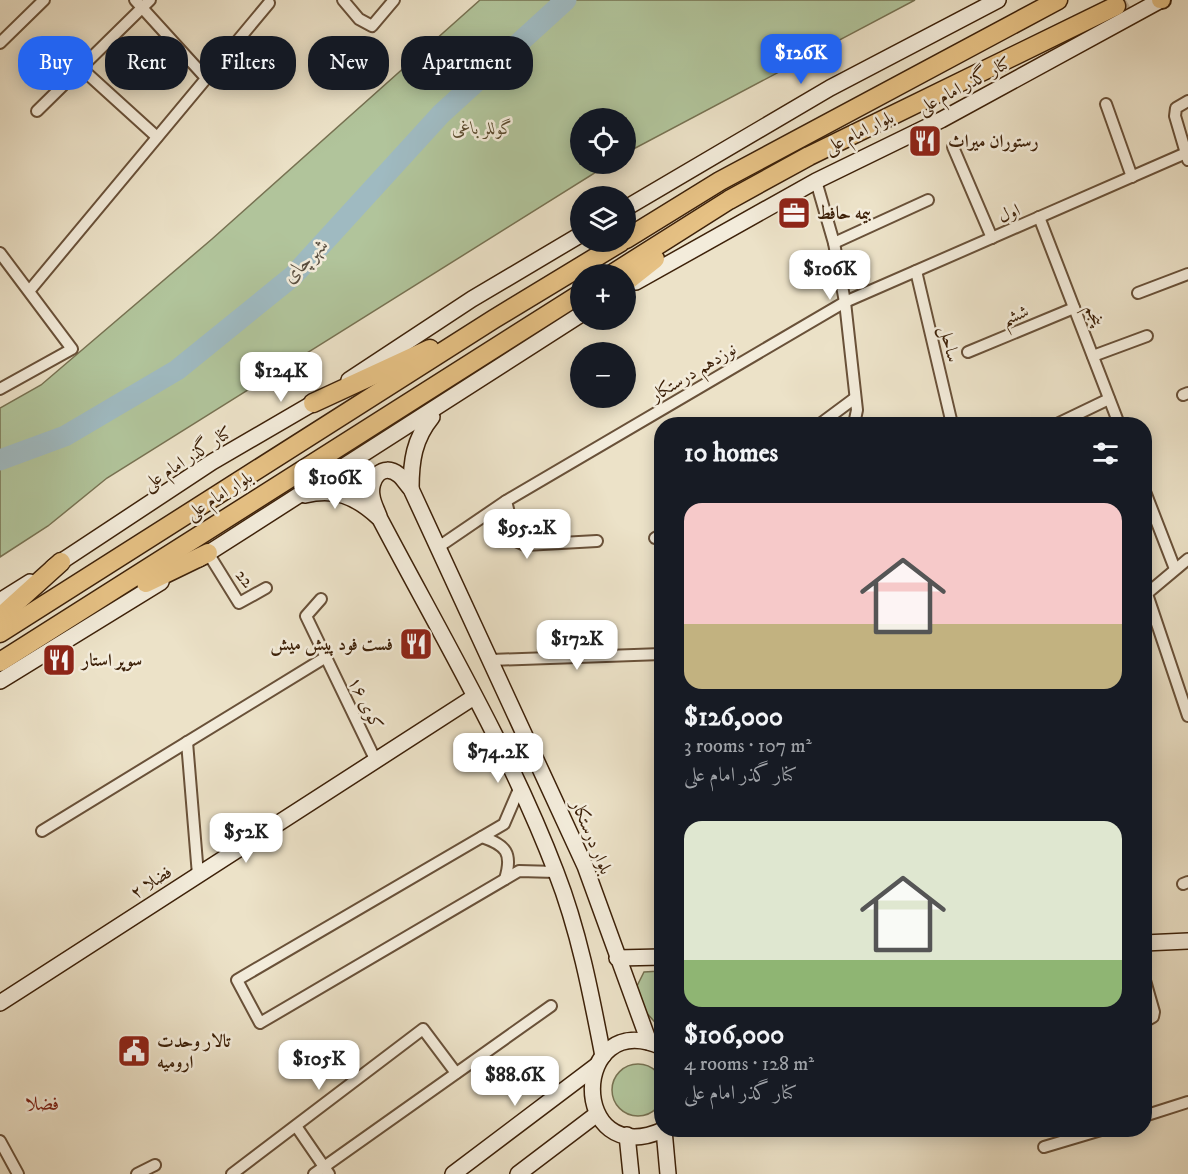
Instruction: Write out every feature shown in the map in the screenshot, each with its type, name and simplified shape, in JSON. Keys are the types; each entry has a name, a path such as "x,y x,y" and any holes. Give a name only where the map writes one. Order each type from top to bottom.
{"highway":[{"name":"بلوار امام علی","path":"636,233 730,176 1058,0"},
{"name":"بلوار امام علی","path":"628,264 729,200 809,156 1116,6"},
{"path":"636,274 729,200"},
{"name":"بلوار امام علی","path":"0,633 494,319 605,252"},
{"name":"بلوار امام علی","path":"0,662 570,300"},
{"path":"313,404 494,319"},
{"path":"79,614 208,553"},
{"path":"0,617 61,562"}],"main road":[{"path":"636,202 830,88 998,0"},
{"name":"کنار گذر امام علی","path":"636,282 816,181 941,120 1161,0"},
{"name":"کنار گذر امام علی","path":"0,601 212,462 313,404 472,299 570,241"},
{"path":"0,681 208,553 570,322"},
{"path":"411,489 411,461 421,431 439,407"},
{"path":"411,489 399,475 387,470 381,471 374,479 372,496 380,519 474,697 556,872 584,960 600,1061 590,1090 597,1114 605,1123 627,1135 654,1133"},
{"name":"بلوار درستکار","path":"411,489 585,866 617,958 654,1043"},
{"path":"291,498 324,491 339,493 365,505 380,519"},
{"name":"فضلا ۲","path":"0,1003 474,697"},
{"path":"1152,943 1188,941"},
{"path":"617,958 654,957"},
{"path":"453,1174 624,1043 654,1045"},
{"path":"518,1174 597,1114"},
{"path":"627,1135 631,1174"},
{"path":"664,1137 668,1174"}],"street":[{"path":"0,43 44,0"},
{"path":"343,0 359,19 372,26 394,0"},
{"path":"93,55 142,3 200,71"},
{"path":"241,36 269,3"},
{"path":"93,79 157,138"},
{"path":"30,290 200,85"},
{"path":"37,111 58,90"},
{"path":"1187,157 1175,116 1176,108 1188,101"},
{"path":"1106,104 1132,177"},
{"path":"953,147 992,238"},
{"name":"اول","path":"845,302 1132,177 1187,157"},
{"path":"816,181 834,243 845,302 855,398 854,417"},
{"path":"834,243 928,200"},
{"name":"پنجم","path":"1039,217 1116,417"},
{"path":"0,253 72,349 0,389"},
{"name":"ساحل","path":"916,271 950,417"},
{"path":"1138,293 1188,274"},
{"name":"نوزدهم درستکار","path":"437,548 506,501 845,302"},
{"name":"ششم","path":"968,352 1074,308"},
{"path":"1093,356 1147,336"},
{"path":"829,417 855,398"},
{"path":"1072,417 1109,399"},
{"path":"506,501 516,541 525,545 597,541"},
{"path":"1152,510 1175,569"},
{"name":"22","path":"208,553 239,603 266,588"},
{"path":"1152,590 1188,559"},
{"name":"کوی ۱۶","path":"321,599 306,616 376,760"},
{"path":"1152,612 1188,716"},
{"path":"491,660 654,654"},
{"path":"42,831 326,657"},
{"path":"187,742 198,875"},
{"path":"519,789 504,824 237,980 260,1023 519,871 556,872"},
{"path":"482,837 498,843 506,852 509,865 505,879"},
{"path":"314,1174 327,1170 456,1073 551,1006"},
{"path":"232,1174 423,1029 456,1073"},
{"path":"1152,1113 1188,1102"},
{"path":"296,1126 327,1170"},
{"path":"1044,1147 1078,1137"},
{"path":"0,1141 18,1174"},
{"path":"137,1174 155,1165"}],"green space":[{"name":"گوللر باغی","path":"480,0 915,0 636,148 636,108 570,108 570,174 593,174 570,186 570,188 107,478 48,526 0,557 0,408 41,385 212,239 379,90 389,90 389,81 401,70 401,90 533,90 533,36 440,36"},
{"path":"654,971 654,1021 644,1010 634,992 644,972"},
{"path":"638,1064 654,1070 654,1110 638,1116 624,1112 614,1100 612,1090 616,1076 628,1066"}],"waterway":[{"name":"شهرچای","path":"0,460 65,436 177,370 293,276 441,114 566,0"}],"tunnel":[{"path":"1116,6 1126,0"}],"place":[{"name":"رستوران میراث","path":"925,141"},
{"name":"بیمه حافط","path":"794,213"},
{"name":"فست فود پیش میش","path":"416,644"},
{"name":"سوپر استار","path":"59,660"},
{"name":"تالار وحدت ارومیه","path":"134,1051"}],"district":[{"name":"فضلا","path":"42,1103"}]}
